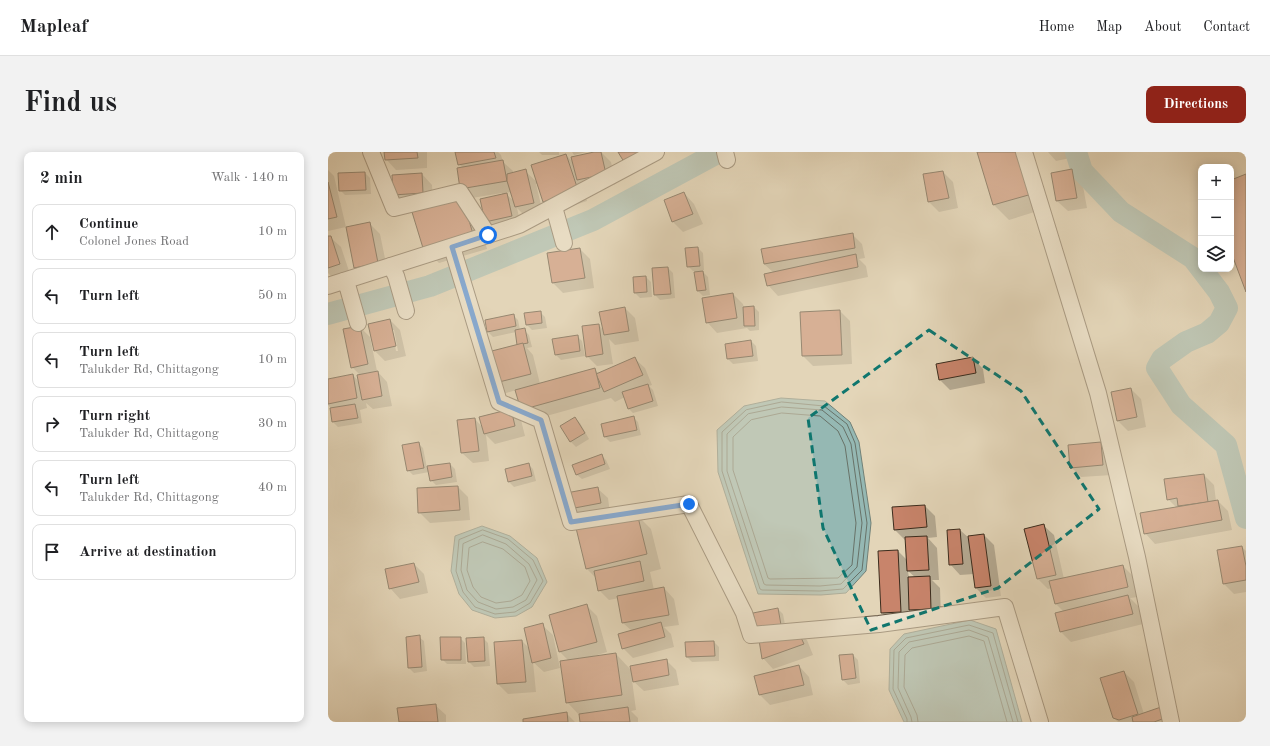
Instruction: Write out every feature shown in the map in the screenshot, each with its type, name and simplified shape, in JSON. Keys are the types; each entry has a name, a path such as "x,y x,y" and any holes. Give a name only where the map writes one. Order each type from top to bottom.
{"street":[{"path":"371,152 394,208 460,192 488,235"},
{"path":"328,286 346,284 394,271 454,251 488,235 519,225 554,208 656,152"},
{"path":"1024,152 1098,393 1137,557 1171,722"},
{"path":"554,208 564,243"},
{"path":"454,251 499,402 541,420 571,522 689,504 744,613 751,636 879,624 1005,607 1040,722"},
{"path":"394,271 406,311"},
{"path":"346,284 358,323"}],"highlighted area":[{"path":"929,330 1021,391 1099,509 998,588 871,630 823,528 808,418"}],"water":[{"path":"781,398 825,401 850,422 859,442 871,523 866,571 846,593 821,595 758,594 718,472 717,430 744,406"},
{"path":"482,526 510,536 537,558 547,582 532,607 516,616 495,618 472,610 459,594 451,571 455,536"},
{"path":"970,620 996,629 1022,722 904,722 889,690 890,649 904,634"}],"building":[{"path":"384,152 417,152 418,158 385,160"},
{"path":"455,152 494,152 496,158 458,165"},
{"path":"601,152 606,174 577,180 571,157"},
{"path":"618,152 643,152 624,162"},
{"path":"977,152 1020,152 1032,194 993,205"},
{"path":"566,154 578,190 543,202 531,165"},
{"path":"503,160 507,181 460,189 457,168"},
{"path":"526,169 534,203 515,207 507,181 507,174"},
{"path":"1072,169 1077,198 1056,201 1051,173"},
{"path":"943,171 949,198 928,202 923,174"},
{"path":"365,172 366,190 339,191 338,173"},
{"path":"422,173 423,193 393,195 392,175"},
{"path":"1246,174 1246,292 1234,260 1234,179"},
{"path":"328,182 337,217 328,219"},
{"path":"684,192 693,214 672,222 664,200"},
{"path":"507,193 512,216 485,222 480,199"},
{"path":"462,197 473,234 423,248 412,212"},
{"path":"370,222 378,263 354,268 346,227"},
{"path":"853,233 855,248 764,264 761,249"},
{"path":"328,236 331,236 340,264 328,268"},
{"path":"698,247 700,266 687,267 685,248"},
{"path":"580,248 585,278 552,283 547,253"},
{"path":"856,254 858,267 767,286 764,274"},
{"path":"668,267 671,294 654,295 652,268"},
{"path":"703,271 706,290 697,291 694,272"},
{"path":"646,276 647,292 634,293 633,277"},
{"path":"733,293 737,318 706,323 702,298"},
{"path":"754,306 755,326 744,326 743,307"},
{"path":"625,307 629,331 604,335 599,312"},
{"path":"840,310 842,355 802,356 800,312"},
{"path":"541,311 542,323 526,325 524,313"},
{"path":"514,314 516,326 487,332 485,320"},
{"path":"390,319 396,346 374,351 368,324"},
{"path":"599,324 603,354 586,357 582,326"},
{"path":"360,326 368,364 351,368 343,329"},
{"path":"525,328 528,343 517,345 515,330"},
{"path":"578,335 580,351 555,355 552,339"},
{"path":"751,340 753,356 727,359 725,344"},
{"path":"523,343 531,374 491,384 484,353"},
{"path":"635,357 643,375 604,392 596,374"},
{"path":"973,357 976,373 939,380 936,364"},
{"path":"595,368 600,388 521,410 515,390"},
{"path":"378,371 382,396 362,400 357,375"},
{"path":"353,374 357,398 328,404 328,379"},
{"path":"648,384 653,401 628,409 622,392"},
{"path":"1131,388 1137,417 1117,421 1111,392"},
{"path":"355,404 358,418 332,422 330,408"},
{"path":"511,409 515,426 484,434 479,417"},
{"path":"634,416 637,430 604,437 601,424"},
{"path":"575,417 585,433 570,442 560,426"},
{"path":"475,418 479,451 461,453 457,420"},
{"path":"419,442 424,468 407,471 402,445"},
{"path":"1101,442 1103,465 1070,468 1068,445"},
{"path":"602,454 605,464 576,475 572,465"},
{"path":"450,463 452,477 430,481 427,466"},
{"path":"529,463 532,476 508,482 505,469"},
{"path":"1204,474 1208,502 1178,506 1177,498 1167,500 1164,479"},
{"path":"458,486 460,510 418,513 417,488"},
{"path":"598,487 601,503 564,510 561,494"},
{"path":"1218,500 1222,520 1144,534 1140,513"},
{"path":"925,505 927,527 894,530 892,507"},
{"path":"637,513 647,554 586,569 576,528"},
{"path":"1044,524 1056,575 1037,579 1024,529"},
{"path":"960,529 963,564 949,565 947,530"},
{"path":"984,534 991,586 975,588 968,536"},
{"path":"927,536 929,570 907,571 905,537"},
{"path":"1242,546 1246,566 1246,580 1223,584 1217,550"},
{"path":"898,550 901,612 881,613 878,551"},
{"path":"640,561 644,581 598,591 594,571"},
{"path":"414,563 419,582 389,589 385,569"},
{"path":"1123,565 1128,587 1055,604 1049,581"},
{"path":"930,576 931,609 909,610 908,577"},
{"path":"664,587 669,615 622,623 617,596"},
{"path":"1128,595 1133,614 1060,632 1055,613"},
{"path":"587,604 597,642 559,652 549,615"},
{"path":"778,608 781,625 757,630 753,613"},
{"path":"661,622 665,637 622,649 618,634"},
{"path":"543,623 551,658 532,663 524,628"},
{"path":"797,629 804,644 762,659 759,640"},
{"path":"420,635 422,667 408,668 406,637"},
{"path":"440,637 461,637 461,660 441,660"},
{"path":"484,637 485,661 468,662 466,638"},
{"path":"522,640 526,682 497,684 494,642"},
{"path":"714,641 715,656 686,657 685,642"},
{"path":"616,653 622,695 566,703 560,661"},
{"path":"853,654 856,678 842,680 839,655"},
{"path":"667,659 669,675 633,682 630,666"},
{"path":"799,665 804,685 759,695 754,676"},
{"path":"1124,671 1138,714 1119,720 1113,718 1100,678"},
{"path":"436,704 438,722 399,722 397,708"},
{"path":"628,707 630,722 580,722 579,714"},
{"path":"1161,707 1165,718 1154,722 1133,722 1132,717"},
{"path":"567,712 568,722 523,722 523,719"}],"waterway":[{"path":"328,314 430,286 593,220 719,152"},
{"path":"1076,152 1082,171 1121,212 1193,258 1219,292 1227,308 1219,323 1207,333 1186,342 1162,359 1157,368 1181,405 1226,445 1246,518"}],"route":[{"path":"488,235 452,247 499,402 541,420 571,522 689,504"}]}
